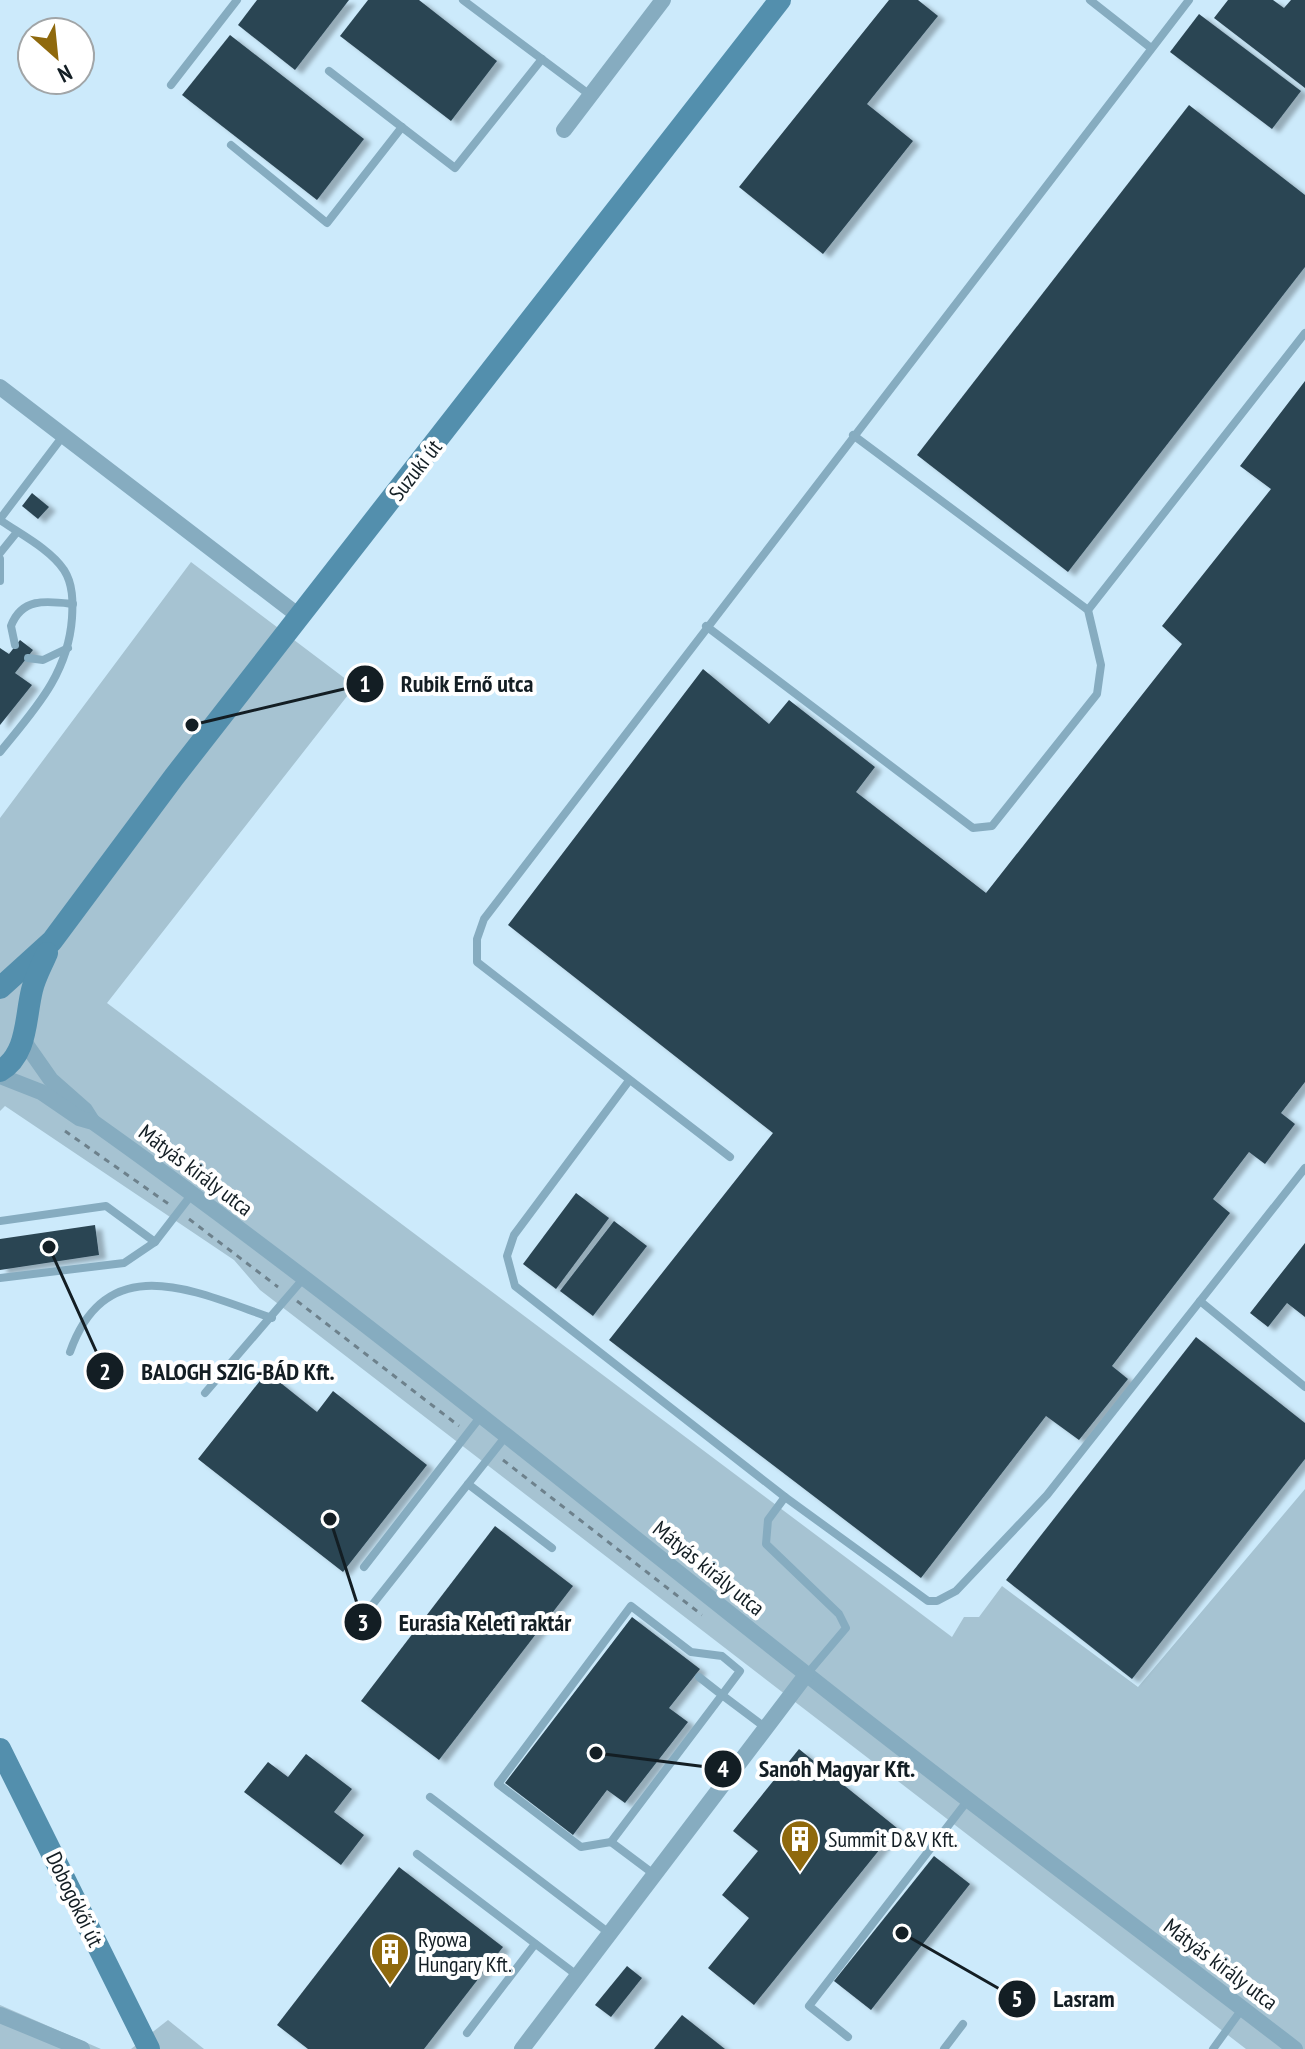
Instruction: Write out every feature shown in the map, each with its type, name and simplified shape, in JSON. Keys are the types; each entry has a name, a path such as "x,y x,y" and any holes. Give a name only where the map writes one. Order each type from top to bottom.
{"main road":[{"name":"Suzuki út","path":"52,941 299,616 780,0"},
{"path":"0,988 52,941"},
{"path":"0,1074 15,1059 33,985 52,941"},
{"path":"0,998 16,1012 23,1035"},
{"name":"Dobogókői út","path":"0,1749 149,2049"}],"street":[{"path":"564,130 663,0"},
{"path":"0,387 299,616"},
{"name":"Mátyás király utca","path":"23,1035 37,1064 93,1122 193,1193 507,1434 806,1675 1295,2049"},
{"name":"Mátyás király utca","path":"0,1074 41,1092 79,1118 93,1122"},
{"path":"522,2049 806,1675"},
{"path":"0,2015 82,2049"}],"lane":[{"path":"171,85 237,0"},
{"path":"463,0 591,96"},
{"path":"730,1157 628,1082 477,962 477,939 484,919 1189,0"},
{"path":"1096,2 1151,48"},
{"path":"329,71 455,168 542,59"},
{"path":"231,145 327,223 402,127"},
{"path":"1088,610 1305,333"},
{"path":"0,752 50,691 68,647 72,587 62,567 0,520 63,435"},
{"path":"706,626 973,828 992,826 1097,694 1101,665 1088,610 853,435"},
{"path":"0,553 17,532"},
{"path":"0,559 0,581"},
{"path":"15,645 11,626 24,608 41,601 73,604"},
{"path":"28,658 52,658 68,647"},
{"path":"628,1082 514,1235 507,1256 510,1276 524,1296 785,1497 928,1601 947,1597 1047,1495 1305,1168"},
{"path":"0,1278 111,1266 135,1257 155,1242 193,1193"},
{"path":"0,1221 106,1206 155,1242"},
{"path":"205,1393 303,1279"},
{"path":"70,1352 82,1324 91,1313 113,1294 137,1285 188,1289 272,1318"},
{"path":"1200,1301 1305,1387"},
{"path":"364,1567 482,1415"},
{"path":"365,1614 507,1434"},
{"path":"468,1484 552,1548"},
{"path":"785,1497 768,1520 766,1544 839,1614 846,1628 806,1675"},
{"path":"631,1606 691,1652 722,1656 740,1671 722,1695 611,1842 581,1847 498,1784 631,1606"},
{"path":"699,1677 766,1728"},
{"path":"430,1797 610,1933"},
{"path":"848,2037 809,2006 968,1799"},
{"path":"611,1842 655,1875"},
{"path":"417,1854 578,1976"},
{"path":"467,2033 535,1944"},
{"path":"1213,2049 1243,2008"},
{"path":"944,2049 963,2024"}],"path":[{"path":"56,1124 179,1211 468,1433"},
{"path":"493,1452 711,1622"}],"shaded area":[{"path":"191,562 355,686 107,1003 952,1637 964,1617 979,1617 1002,1586 1138,1687 1305,1489 1305,2049 1246,2049 260,1290 234,1260 5,1106 0,1111 0,818"},
{"path":"0,2005 101,2049 0,2049"},
{"path":"168,2020 204,2049 131,2049"}],"building":[{"path":"257,0 349,0 295,70 238,25"},
{"path":"368,0 419,0 497,61 451,121 340,36"},
{"path":"889,0 918,0 938,16 867,104 913,141 823,254 739,187"},
{"path":"1228,0 1273,0 1284,8 1291,0 1305,0 1305,88 1214,18"},
{"path":"1199,14 1301,91 1272,129 1170,52"},
{"path":"230,35 364,139 317,200 182,95"},
{"path":"1189,105 1305,195 1305,267 1068,572 917,455"},
{"path":"1305,381 1305,1082 1281,1113 1295,1124 1265,1164 1249,1152 1213,1199 1230,1213 1112,1366 1128,1379 1079,1440 1046,1416 921,1578 609,1340 773,1133 508,925 703,669 769,724 789,700 875,767 856,792 986,893 1182,644 1162,626 1271,489 1240,466"},
{"path":"32,493 49,507 38,519 22,506"},
{"path":"20,640 33,650 15,673 32,685 0,725 0,648 9,654"},
{"path":"576,1193 609,1218 556,1289 523,1264"},
{"path":"614,1221 647,1246 593,1316 560,1291"},
{"path":"95,1225 99,1255 0,1270 0,1239"},
{"path":"1305,1243 1305,1317 1287,1303 1268,1327 1250,1313"},
{"path":"1196,1337 1305,1423 1305,1459 1132,1679 1006,1580"},
{"path":"267,1372 317,1412 333,1391 427,1465 343,1572 198,1459"},
{"path":"495,1526 573,1586 439,1760 361,1701"},
{"path":"632,1617 700,1669 669,1708 688,1722 625,1803 607,1790 573,1835 505,1783"},
{"name":"Summit D&V Kft.","path":"799,1749 897,1828 754,2005 708,1968 749,1918 722,1895 758,1851 733,1831"},
{"path":"306,1754 352,1789 334,1812 364,1835 341,1865 244,1792 268,1762 288,1777"},
{"path":"934,1856 970,1884 871,2010 834,1981"},
{"name":"Ryowa Hungary Kft.","path":"399,1867 503,1947 424,2049 308,2049 277,2025"},
{"path":"627,1966 642,1978 611,2017 595,2005"},
{"path":"682,2015 725,2049 654,2049"}],"place":[{"name":"Rubik Ernő utca","path":"192,725"},
{"name":"BALOGH SZIG-BÁD Kft.","path":"49,1247"},
{"name":"Eurasia Keleti raktár","path":"330,1519"},
{"name":"Sanoh Magyar Kft.","path":"596,1753"},
{"name":"Summit D&V Kft.","path":"800,1873"},
{"name":"Lasram","path":"902,1933"},
{"name":"Ryowa Hungary Kft.","path":"390,1986"}]}
